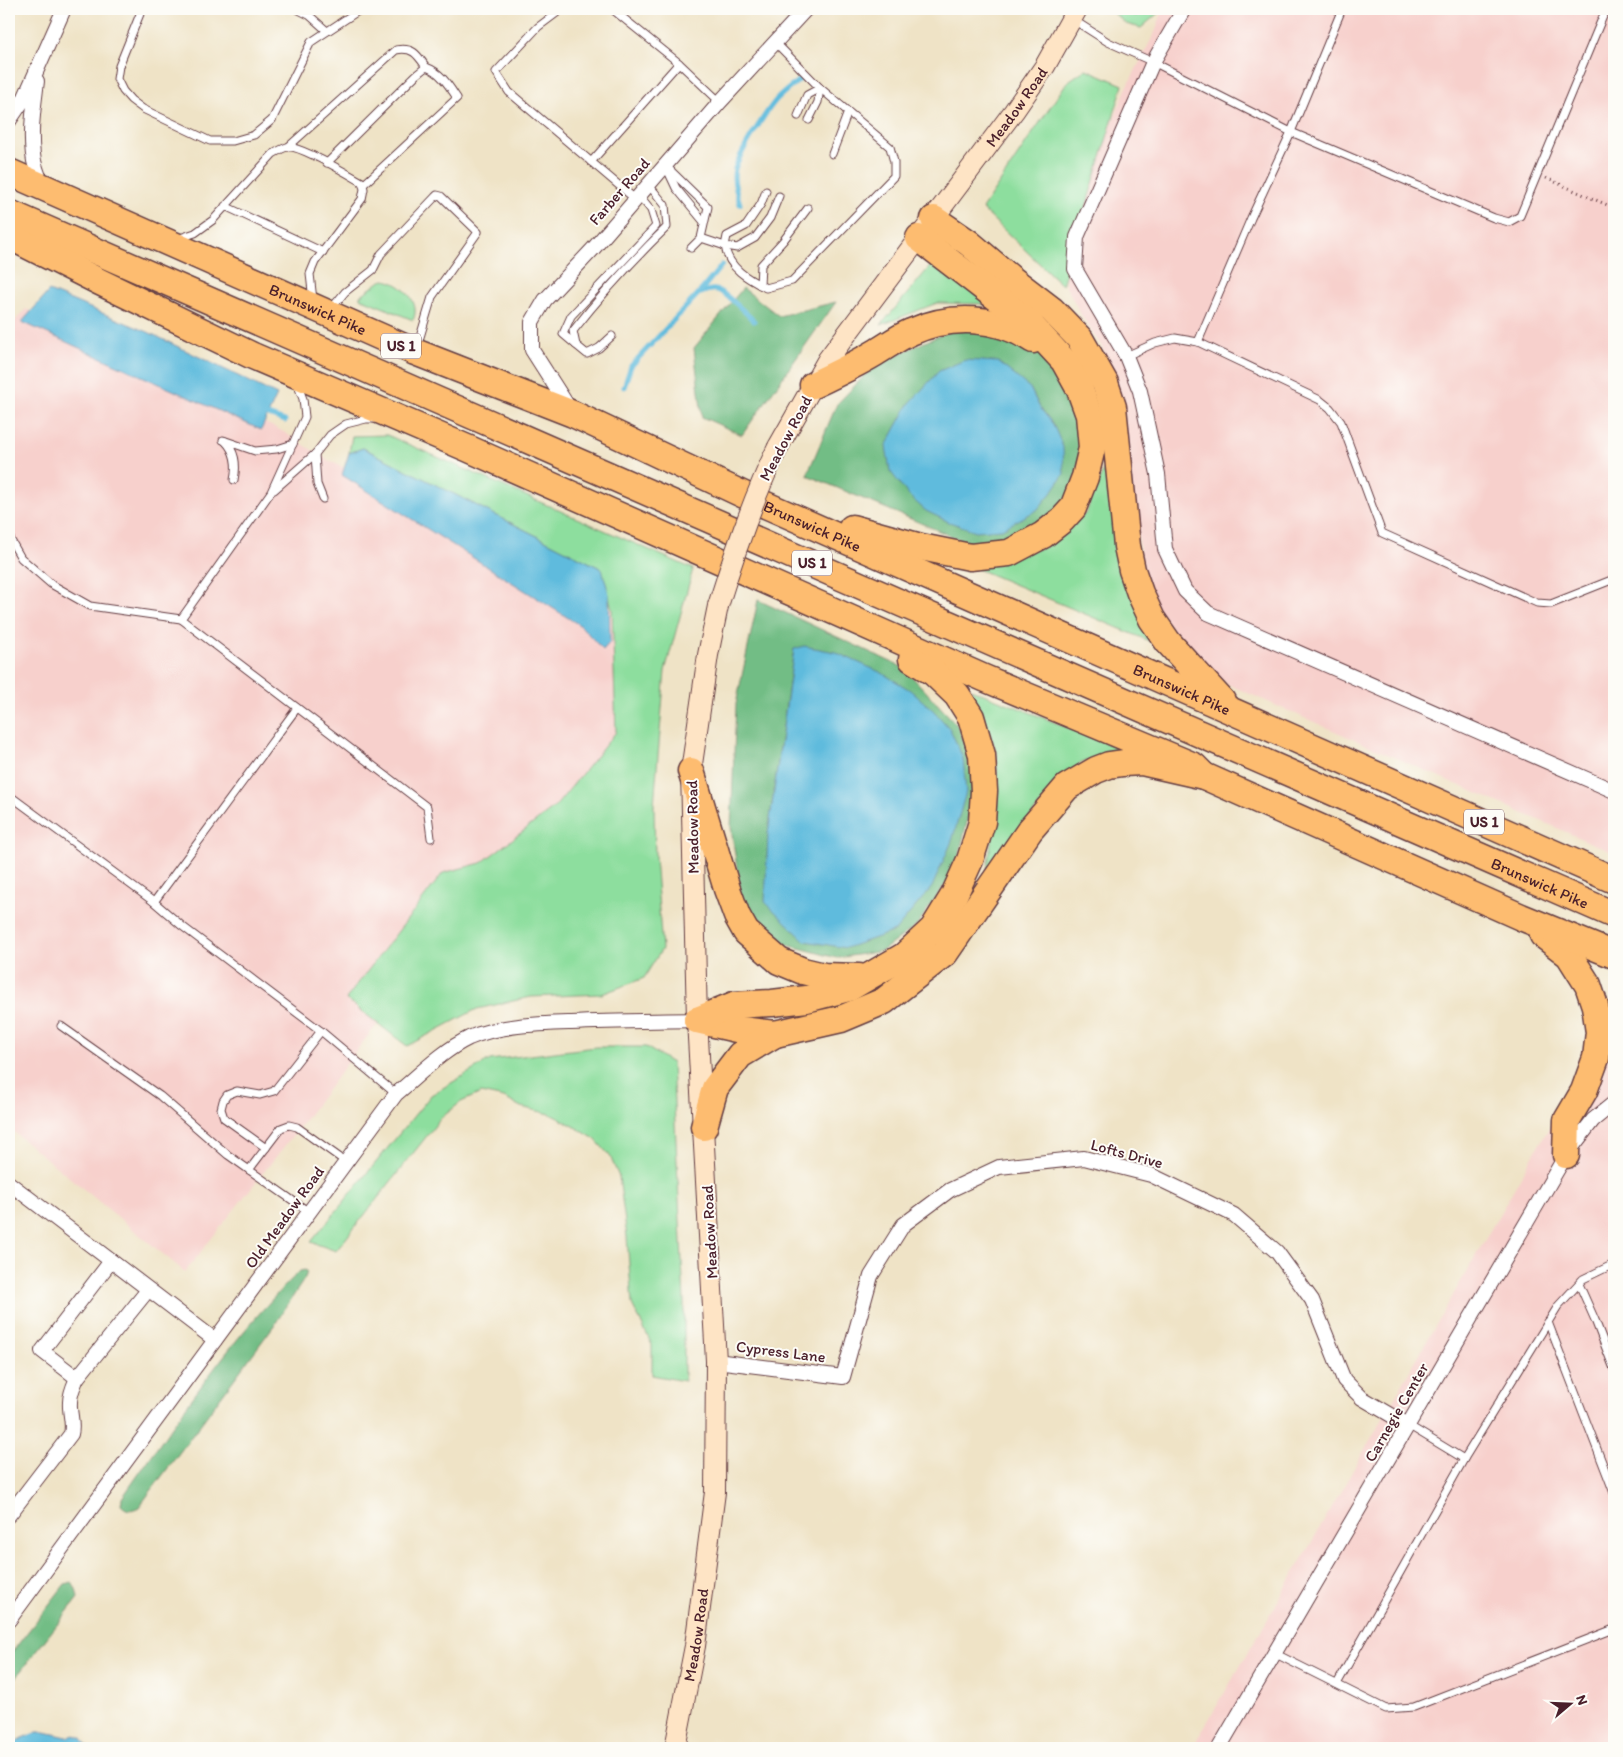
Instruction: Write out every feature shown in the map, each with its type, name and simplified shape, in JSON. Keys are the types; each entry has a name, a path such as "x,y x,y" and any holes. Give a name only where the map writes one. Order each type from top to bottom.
{"highway":[{"name":"Brunswick Pike","path":"9,172 415,352 573,414 759,502 1614,880"},
{"name":"Brunswick Pike","path":"9,213 1614,915"},
{"path":"759,502 922,547 970,557 1009,553 1043,535 1062,520 1073,508 1085,477 1092,448 1089,415 1080,390 1064,361 1027,321 927,228"},
{"path":"927,228 969,243 1052,310 1080,338 1105,383 1112,407 1127,546 1140,594 1152,619 1168,642 1230,709"},
{"path":"9,236 109,287 253,356 398,418 984,678 1194,766 1204,776"},
{"path":"813,385 874,354 912,331 946,321 974,319 1000,324 1023,333 1064,361"},
{"path":"697,1020 734,1005 807,999 849,988 870,977 904,956 933,929 954,895 970,860 982,822 984,791 982,755 970,717 957,695 934,672 838,613"},
{"path":"704,1127 715,1088 740,1056 775,1034 841,1019 884,1001 945,953 1030,830 1067,787 1096,770 1109,765 1142,762 1204,776 1612,956"},
{"path":"691,770 727,889 737,916 746,932 779,961 803,971 824,976 870,977"},
{"path":"1521,917 1569,955 1588,985 1595,1006 1599,1032 1596,1058 1584,1091 1568,1120 1566,1154"},
{"path":"697,1020 741,1030 775,1034"}],"street":[{"path":"9,121 24,99 64,9"},
{"name":"Farber Road","path":"573,414 532,350 532,322 544,300 592,249 720,102 806,9"},
{"path":"1184,9 1154,62 1077,237 1075,269 1126,356 1140,390 1158,474 1165,549 1185,591 1208,613 1614,790"},
{"name":"Meadow Road","path":"675,1748 695,1646 715,1492 716,1361 697,1020 691,770 708,654 718,606 734,552 746,520 778,447 828,359 1014,111 1044,66 1074,14"},
{"path":"38,68 32,151 34,163 44,188"},
{"name":"Old Meadow Road","path":"9,1620 396,1094 445,1053 470,1038 496,1031 519,1026 546,1024 697,1020"},
{"name":"Carnegie Center","path":"1219,1748 1566,1154 1593,1120 1614,1103"},
{"name":"Lofts Drive","path":"843,1377 871,1276 903,1225 950,1190 999,1167 1084,1158 1151,1175 1234,1215 1276,1252 1312,1300 1344,1380 1362,1398 1408,1426"},
{"path":"9,1184 215,1340"},
{"path":"77,1378 42,1351 111,1261"},
{"path":"9,1515 71,1434 73,1426 70,1402 77,1378 148,1290"},
{"name":"Cypress Lane","path":"716,1361 843,1377"},
{"path":"678,1727 680,1748"}],"lane":[{"path":"142,9 118,66 117,80 123,92 143,109 210,141 233,141 254,135 272,120 311,42 360,9"},
{"path":"297,9 309,15 327,31"},
{"path":"562,9 538,27 496,72 509,92 591,162 641,193 665,205 667,227 602,296 573,331 576,345"},
{"path":"612,9 679,63 720,102"},
{"path":"1198,342 1251,218 1291,132 1342,9"},
{"path":"1074,14 1108,42 1154,62 1291,132 1494,218 1509,222 1520,216 1606,9"},
{"path":"766,191 761,204 746,226 727,236 725,246 727,257 746,278 766,288 792,281 894,176 894,162 890,147 820,88 775,42"},
{"path":"168,243 195,233 213,220 273,154 288,147 396,50 404,49 416,53 426,67 445,80 457,98 363,185"},
{"path":"591,162 679,63"},
{"path":"327,163 426,67"},
{"path":"798,116 806,95 820,88"},
{"path":"809,120 818,102 820,88"},
{"path":"832,154 848,112"},
{"path":"288,147 327,163 362,182 363,185 362,199 315,262 310,274 321,310 373,270 381,254 437,195 441,196 477,230 477,235 432,297 420,342 415,352"},
{"path":"665,165 676,188 704,222"},
{"path":"665,165 708,207 701,238 691,248"},
{"path":"612,336 599,348 587,354 563,334 571,316 656,226 651,210 641,193"},
{"path":"701,238 737,248 755,238 770,218 779,196"},
{"path":"225,206 323,252"},
{"path":"760,285 761,265 783,241 808,208"},
{"path":"1126,356 1156,343 1175,338 1198,342 1320,400 1330,408 1341,422 1382,533 1537,603 1551,604 1614,579"},
{"path":"181,619 271,492 304,416 303,399 294,373"},
{"path":"271,492 315,454 330,435 346,424 366,419 398,418"},
{"path":"234,480 236,467 232,448 223,440 255,451 277,449 293,444"},
{"path":"315,454 317,484 323,499"},
{"path":"9,536 21,558 51,584 90,606 181,619 427,807 431,838"},
{"path":"154,902 297,708"},
{"path":"9,795 154,902 182,926 321,1031 396,1094"},
{"path":"61,1026 160,1096 228,1155 308,1212"},
{"path":"266,1148 224,1118 221,1109 223,1101 227,1095 242,1090 260,1095 274,1091 321,1031"},
{"path":"249,1170 281,1128 289,1125 293,1125 346,1162"},
{"path":"1337,1684 1464,1459 1558,1306 1583,1279 1614,1264"},
{"path":"1578,1284 1595,1320 1614,1369"},
{"path":"1548,1322 1614,1493"},
{"path":"1408,1426 1464,1459"},
{"path":"1274,1653 1386,1710 1414,1707 1614,1629"}],"path":[{"path":"1537,174 1614,208"}],"shaded area":[{"path":"1163,9 1614,9 1614,853 1227,684 1191,654 1158,611 1144,580 1118,396 1102,347 1080,313 1066,286 1059,247 1080,202 1126,89 1156,30"},
{"path":"26,309 282,431 328,460 520,553 585,590 612,609 616,732 363,1042 305,1120 185,1272 9,1128 9,327"},
{"path":"1602,1035 1614,1040 1614,1748 1192,1748 1262,1629"}],"green space":[{"path":"1109,9 1127,9 1136,16 1142,9 1163,9 1141,28 1126,24"},
{"path":"1086,69 1123,85 1062,285 982,209 1067,82"},
{"path":"933,263 990,304 937,303 881,325"},
{"path":"384,280 397,285 408,294 415,306 413,320 360,298 360,296"},
{"path":"743,288 779,316 836,302 742,435 702,417 694,348"},
{"path":"954,329 1002,331 1056,362 1080,404 1084,455 1069,501 1026,538 970,544 807,475 837,404 876,364","holes":["1030,388 1040,408 1053,424 949,522"]},
{"path":"387,435 693,569 665,671 654,805 655,857 662,949 644,978 602,994 531,997 477,1009 407,1046 346,999 443,873 481,863 555,807 616,732 612,609 602,569 363,448 349,453 352,436"},
{"path":"1109,456 1154,643 973,567 1045,547 1086,513"},
{"path":"758,600 904,668 958,726 978,775 956,869 917,925 882,951 837,958 780,943 742,903 731,827 736,704","holes":["794,649 933,710 768,833"]},
{"path":"971,689 1124,750 1081,762 1038,807 987,869 997,804 997,753"},
{"path":"596,1047 646,1047 672,1063 684,1300 684,1381 652,1375 652,1345 632,1304 627,1237 619,1177 610,1156 595,1139 550,1114 521,1107 504,1098 481,1093 461,1102 441,1118 336,1251 311,1242 431,1095 490,1060"},
{"path":"305,1270 307,1272 305,1278 275,1324 139,1507 129,1510 123,1507 121,1505 122,1498 205,1380 250,1324 300,1271"},
{"path":"71,1582 76,1589 78,1598 9,1686 9,1656 65,1584"}],"water":[{"path":"49,291 148,332 277,395 261,430 22,322"},
{"path":"965,360 998,362 1030,388 1040,408 1053,424 1063,447 1064,474 1052,492 1037,510 1002,529 976,531 949,522 926,511 909,496 890,471 886,446 909,404 939,371"},
{"path":"363,448 602,569 609,594 610,642 603,650 581,626 342,475 349,453"},
{"path":"804,646 835,652 882,673 910,690 933,710 950,729 963,758 966,792 952,841 932,887 895,931 846,948 805,941 765,902 768,833 794,649"},
{"path":"37,1732 67,1737 75,1735 82,1738 88,1748 9,1748 14,1742"}],"waterway":[{"path":"740,204 734,178 737,163 767,111 780,96 799,80"},
{"path":"624,387 631,366 699,293 722,265"},
{"path":"701,293 713,290 721,292 754,321"},
{"path":"265,414 285,421"}]}
